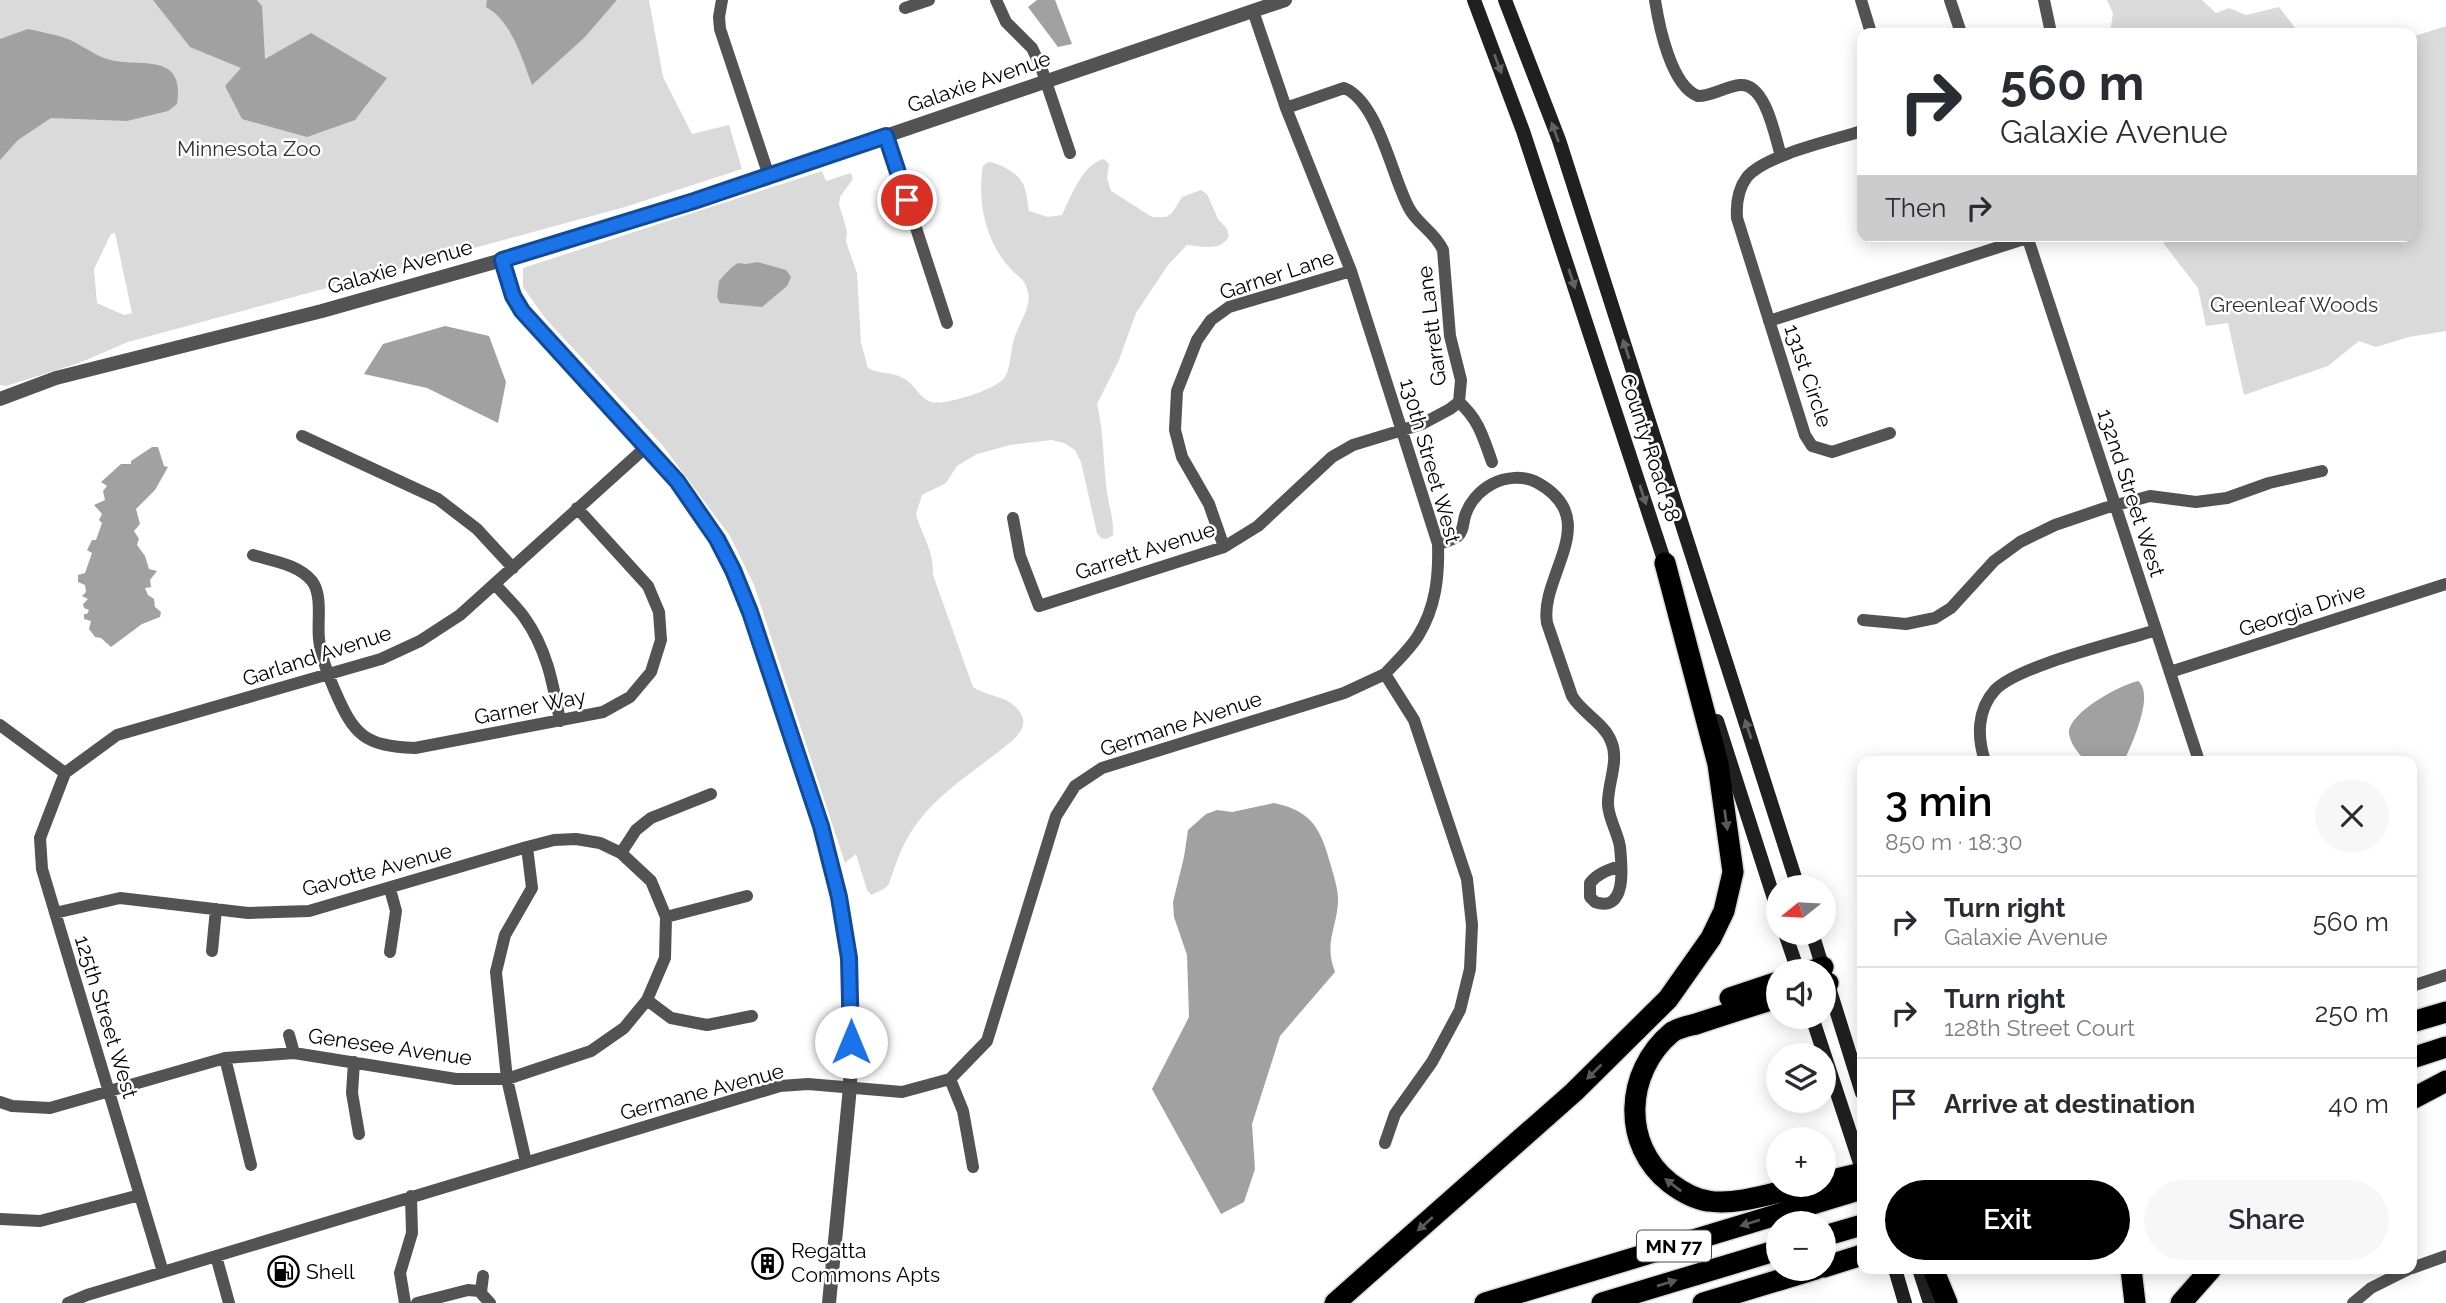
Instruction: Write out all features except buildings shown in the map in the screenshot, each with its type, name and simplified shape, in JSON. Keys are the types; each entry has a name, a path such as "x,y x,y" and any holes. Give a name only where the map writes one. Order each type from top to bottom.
{"highway":[{"path":"1335,1303 1574,1092 1668,999 1711,938 1724,911 1733,872 1718,764 1665,563"},
{"path":"1622,1045 1676,1016 1766,986"},
{"path":"1766,1002 1672,1031 1648,1060 1639,1077 1634,1105 1636,1131 1648,1158 1661,1176 1684,1194 1708,1201 1732,1201 1766,1194"},
{"path":"2417,1021 2446,1012"},
{"path":"2417,1056 2446,1047"},
{"path":"2417,1096 2446,1081"},
{"path":"1836,1179 1857,1172"},
{"name":"MN 77","path":"1485,1303 1857,1191"},
{"path":"1836,1233 1857,1226"},
{"name":"MN 77","path":"1602,1303 1766,1254"},
{"path":"1836,1263 1857,1256"},
{"path":"1935,1274 1947,1303"},
{"path":"2132,1274 2135,1303"},
{"path":"2181,1303 2207,1274"},
{"path":"1703,1303 1776,1281"}],"main road":[{"name":"County Road 38","path":"1474,0 1523,131 1766,875"},
{"name":"County Road 38","path":"1505,0 1559,140 1794,875"},
{"path":"1836,1019 1857,1079"},
{"path":"1816,1029 1857,1155"},
{"path":"1897,1274 1905,1303"},
{"path":"1921,1274 1930,1303"}],"street":[{"path":"722,0 720,29 769,176"},
{"path":"905,8 929,0"},
{"path":"996,0 1006,22 1032,48 1070,153"},
{"name":"Galaxie Avenue","path":"0,399 56,379 322,311 686,204 1285,0"},
{"path":"1654,0 1672,64 1684,87 1698,96 1737,85 1752,87 1761,97 1781,156"},
{"path":"1861,0 1869,28"},
{"path":"1950,0 1959,28"},
{"path":"2044,0 2051,28"},
{"name":"130th Street West","path":"1253,11 1286,108 1351,271 1438,544 1439,574 1433,602 1418,636 1385,674"},
{"name":"Garrett Lane","path":"1286,108 1344,88 1362,101 1373,119 1399,190 1411,212 1438,239 1443,250 1450,336 1461,380 1459,401"},
{"path":"1857,133 1781,156 1749,174 1738,195 1736,207 1739,230 1769,321 2012,242"},
{"path":"886,136 947,323"},
{"name":"132nd Street West","path":"2029,242 2197,756"},
{"path":"502,260 513,296 522,311 646,447 695,505 717,539 750,612 821,826 839,897 849,958 851,1020 850,1087 829,1303"},
{"name":"Garner Lane","path":"1224,547 1209,504 1182,457 1175,430 1178,391 1197,340 1211,320 1229,307 1351,271"},
{"name":"131st Circle","path":"1769,321 1805,435 1812,446 1832,452 1890,433"},
{"path":"1459,401 1472,413 1480,427 1492,462"},
{"name":"Garrett Avenue","path":"1013,518 1020,556 1039,606 1224,547 1258,526 1332,457 1353,445 1422,424 1459,401"},
{"path":"302,436 438,499 477,529 513,568"},
{"name":"Garland Avenue","path":"65,773 117,735 381,659 420,641 460,615 646,447"},
{"path":"1863,620 1906,624 1935,618 1951,608 1994,561 2020,542 2055,525 2115,505 2150,496 2180,501 2211,501 2269,483 2322,471"},
{"path":"1438,544 1457,537 1462,531 1470,504 1485,488 1501,480 1534,480 1547,488 1564,511 1568,537 1545,612 1576,704 1606,732 1614,748 1608,807 1620,846 1620,866"},
{"name":"Garner Way","path":"253,555 297,569 313,582 318,597 319,640 328,675 349,723 367,739 389,747 415,748 603,712 630,697 651,672 661,640 659,612 648,586 577,508"},
{"path":"495,584 524,617 540,644 550,671 560,721"},
{"name":"Georgia Drive","path":"2170,672 2446,584"},
{"path":"1983,756 1980,715 1996,690 2024,672 2157,630"},
{"path":"1385,674 1414,720 1467,879 1472,925 1470,969 1460,1010 1432,1062 1395,1114 1385,1143"},
{"name":"Germane Avenue","path":"68,1303 411,1196 780,1086 808,1084 902,1092 950,1079 987,1041 1056,817 1075,786 1102,768 1344,692 1385,674"},
{"path":"0,726 65,773"},
{"name":"125th Street West","path":"65,773 40,838 42,869 163,1272"},
{"path":"711,794 651,818 636,830 621,853 650,881 666,917 747,897"},
{"name":"Gavotte Avenue","path":"54,913 120,898 248,913 309,911 554,840 576,839 600,843 621,853"},
{"path":"526,1162 507,1079 496,972 505,935 532,888 527,847"},
{"path":"390,888 396,911 390,952"},
{"path":"212,951 216,909"},
{"name":"Genesee Avenue","path":"0,1102 12,1106 50,1108 225,1058 294,1053 456,1079 507,1079 591,1051 624,1028 647,1000 665,958 666,917"},
{"path":"2417,984 2446,975"},
{"path":"647,1000 671,1018 707,1025 752,1016"},
{"path":"289,1035 294,1053"},
{"path":"225,1058 251,1165"},
{"path":"354,1062 352,1093 359,1134"},
{"path":"950,1079 963,1111 973,1167"},
{"path":"0,1219 40,1221 140,1195"},
{"path":"405,1303 400,1273 412,1233 411,1196"},
{"path":"216,1256 229,1303"},
{"path":"2417,1266 2446,1256"},
{"path":"2353,1303 2371,1288 2398,1274"},
{"path":"481,1292 483,1276"},
{"path":"418,1303 468,1290 481,1292 490,1303"}],"green space":[{"name":"Minnesota Zoo","path":"0,0 603,0 607,11 617,0 649,0 663,77 692,134 729,125 742,169 625,207 128,342 79,363 6,386 0,385","holes":["115,233 132,313 124,315 97,303 94,269 111,234"]},
{"path":"2107,0 2202,0 2216,13 2229,8 2246,15 2279,7 2295,28 2111,28 2113,13"},
{"name":"Greenleaf Woods","path":"2446,26 2446,331 2409,337 2376,347 2359,341 2328,366 2244,395 2228,323 2206,326 2198,288 2164,242 2417,242 2417,35"},
{"path":"1104,159 1109,164 1107,178 1111,191 1152,217 1166,217 1172,213 1182,197 1201,190 1207,194 1229,236 1226,241 1216,246 1187,245 1168,265 1136,313 1119,360 1097,404 1113,535 1107,539 1101,538 1097,533 1081,462 1075,450 1064,443 1051,440 1010,445 977,454 957,466 946,483 922,495 916,514 930,551 933,575 973,687 1013,704 1022,716 1023,726 1013,740 928,810 904,844 889,884 871,895 856,854 845,863 754,585 730,536 663,446 545,318 523,287 523,268 822,171 826,181 851,173 853,179 840,197 839,204 847,231 846,242 857,273 861,343 868,368 903,378 923,397 938,403 982,391 1005,377 1013,341 1028,305 1025,283 1010,269 988,232 981,193 983,166 992,162 1016,175 1025,189 1029,211 1048,217 1062,215 1083,174 1096,162"}],"shaded area":[{"path":"153,0 257,0 262,6 265,59 311,33 387,78 355,120 307,137 242,119 225,86 241,68 190,47"},
{"path":"487,0 617,0 584,38 532,85 515,42 503,21 486,7"},
{"path":"1037,0 1055,0 1072,44 1058,47 1028,7"},
{"path":"28,29 65,38 104,58 156,64 166,68 174,75 178,86 177,104 168,111 127,121 51,118 18,140 0,160 0,39"},
{"path":"758,262 786,270 791,277 787,286 762,307 720,303 717,297 719,281 726,273 738,263"},
{"path":"445,326 489,336 506,382 498,423 427,388 364,374 383,344"},
{"path":"152,447 158,447 164,466 168,467 155,490 136,509 140,524 134,531 139,539 137,545 145,556 149,569 157,571 150,580 151,587 145,588 148,595 154,599 155,607 161,612 160,617 142,624 111,647 101,638 95,637 89,629 91,621 84,619 84,614 89,610 84,608 83,604 88,599 82,596 86,592 85,585 78,582 78,575 85,573 92,553 87,550 92,540 96,540 102,523 99,520 102,514 94,505 105,500 103,491 107,486 101,482 121,464 131,464 131,461"},
{"path":"2138,681 2143,687 2144,697 2140,720 2126,756 2081,756 2071,740 2069,732 2072,724 2097,700"},
{"path":"1274,803 1307,817 1323,842 1338,894 1331,945 1335,972 1280,1036 1252,1124 1255,1169 1244,1202 1221,1214 1152,1089 1189,1017 1187,955 1174,917 1173,902 1188,830 1206,814 1217,810 1232,812"}],"place":[{"name":"Regatta Commons Apts","path":"768,1263"},
{"name":"Shell","path":"283,1272"}],"route":[{"path":"851,1042 849,958 839,897 821,826 750,612 733,570 717,539 677,481 522,311 513,296 502,260 694,201 886,136 907,200"}]}
